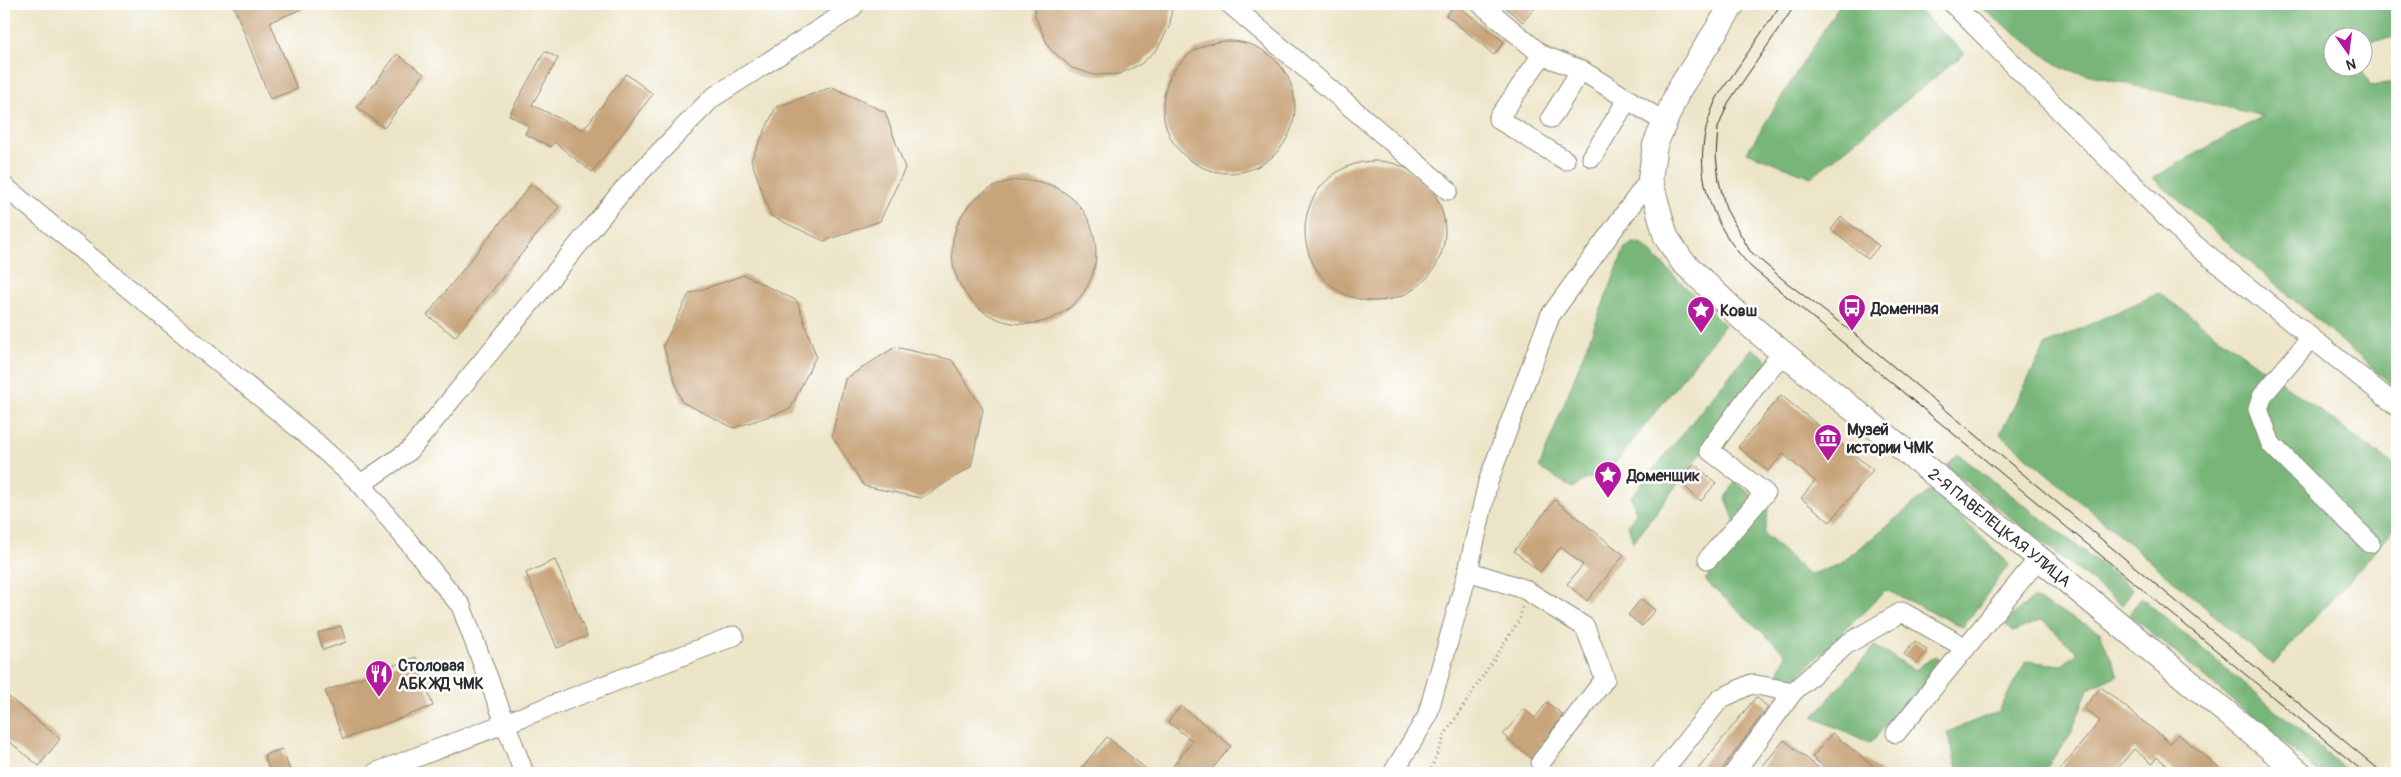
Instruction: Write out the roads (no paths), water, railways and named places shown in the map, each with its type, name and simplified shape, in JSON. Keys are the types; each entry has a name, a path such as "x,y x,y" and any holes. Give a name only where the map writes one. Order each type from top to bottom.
{"main road":[{"name":"2-Я ПАВЕЛЕЦКАЯ УЛИЦА","path":"1733,4 1678,91 1655,145 1650,179 1666,237 1682,261 1747,323 1783,353 2040,558 2300,773"}],"street":[{"path":"361,484 409,451 622,190 712,98 851,9 855,4"},
{"path":"1230,4 1448,190"},
{"path":"1481,4 1542,55 1581,70 1664,122"},
{"path":"1954,4 2190,241 2397,406"},
{"path":"1542,55 1498,119 1565,160"},
{"path":"1551,118 1581,70"},
{"path":"1592,157 1628,99"},
{"path":"1393,773 1427,717 1468,571 1488,482 1550,316 1650,179"},
{"path":"4,186 306,435 361,484 461,606 524,773"},
{"path":"2311,338 2263,395 2258,409 2271,444 2370,543"},
{"path":"1708,559 1765,493 1709,450 1760,380 1783,353"},
{"path":"1896,733 2040,558"},
{"path":"1468,571 1524,589 1585,627 1605,679 1541,762"},
{"path":"1734,773 1793,692 1847,644 1902,612 1966,648"},
{"path":"375,773 734,636"},
{"path":"1661,773 1720,700 1751,684 1793,692"}],"tram line":[{"path":"1781,4 1719,94 1707,125 1703,147 1703,169 1706,190 1723,230 1736,249 1751,267 2365,773"},
{"path":"1796,4 1728,103 1718,128 1716,156 1719,181 1726,209 1750,251 1786,282 1852,332 2383,773"}],"place":[{"name":"Доменная","path":"1852,332"},
{"name":"Ковш","path":"1701,334"},
{"name":"Музей истории ЧМК","path":"1828,462"},
{"name":"Доменщик","path":"1608,499"},
{"name":"Столовая АБК ЖД ЧМК","path":"379,698"}]}
